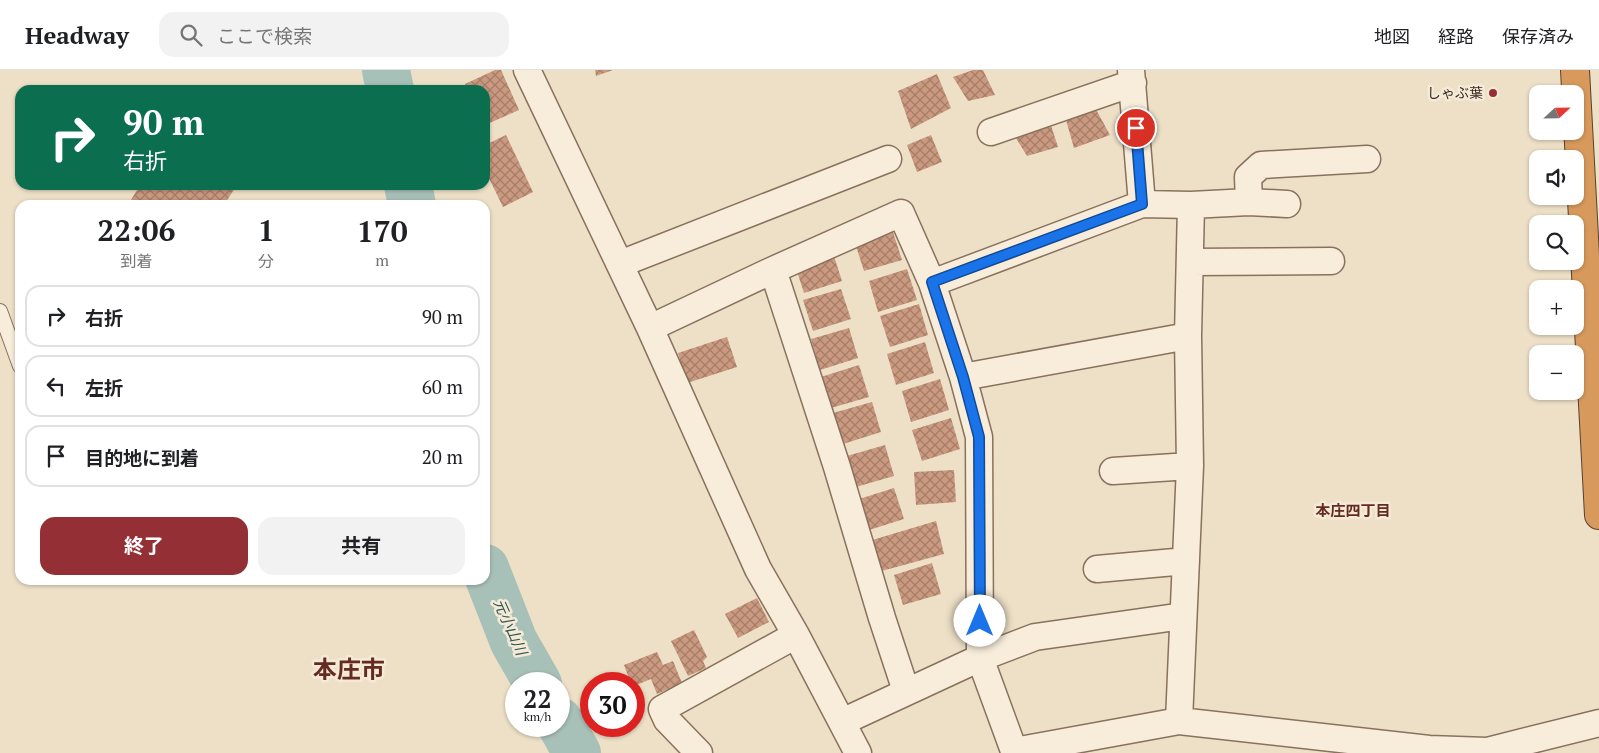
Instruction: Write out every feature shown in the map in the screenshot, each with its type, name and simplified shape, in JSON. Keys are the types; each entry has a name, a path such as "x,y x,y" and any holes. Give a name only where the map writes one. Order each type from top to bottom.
{"highway":[{"path":"1575,70 1599,515"}],"street":[{"path":"527,70 650,328 758,569 796,635 858,753"},
{"path":"991,132 1132,76 1142,204"},
{"path":"620,264 888,159"},
{"path":"1249,202 1248,176 1261,165 1367,159"},
{"path":"932,282 1142,204 1191,205 1249,202 1287,204"},
{"path":"1179,722 1190,466 1188,336 1191,205"},
{"path":"650,328 901,213 932,282 963,377 979,437 980,658 1015,752 1179,722 1428,749 1487,752 1599,723"},
{"path":"1190,262 1331,261"},
{"path":"773,270 837,467 906,691"},
{"path":"963,377 1188,336"},
{"path":"1113,471 1190,466"},
{"path":"1097,570 1186,561"},
{"path":"842,722 980,658 1035,636 1183,616"},
{"path":"699,753 667,720 662,709 796,635"}],"lane":[{"path":"0,310 15,352"}],"building":[{"path":"495,70 501,70 519,110 490,123 490,85 465,84"},
{"path":"595,70 613,70 596,76"},
{"path":"973,70 983,70 995,95 968,101 953,77"},
{"path":"937,74 951,108 911,129 898,91"},
{"path":"1093,104 1110,135 1074,148 1064,113"},
{"path":"1048,116 1058,147 1027,156 1009,127"},
{"path":"506,135 533,192 503,207 490,180 490,143"},
{"path":"931,135 942,162 917,172 907,145"},
{"path":"137,190 234,190 227,200 131,200"},
{"path":"892,229 902,260 864,271 854,240"},
{"path":"832,250 842,281 804,293 794,262"},
{"path":"907,269 917,300 878,312 869,281"},
{"path":"841,289 851,319 813,331 803,300"},
{"path":"919,304 928,335 890,347 880,316"},
{"path":"849,328 858,358 820,370 811,339"},
{"path":"727,337 737,367 687,383 678,353"},
{"path":"925,342 934,373 896,385 887,354"},
{"path":"859,365 869,397 831,408 821,377"},
{"path":"940,379 949,410 911,422 902,391"},
{"path":"872,402 881,432 843,444 833,413"},
{"path":"951,418 960,449 922,461 912,430"},
{"path":"885,445 894,476 856,487 847,456"},
{"path":"954,470 956,502 916,505 914,472"},
{"path":"894,488 904,519 866,531 856,500"},
{"path":"936,521 944,554 878,572 869,541"},
{"path":"932,563 941,594 903,605 894,575"},
{"path":"757,598 769,622 738,638 725,614"},
{"path":"694,630 707,657 703,661 706,668 688,676 671,641"},
{"path":"657,652 663,665 673,661 682,683 657,694 651,679 645,681 645,672 627,672 624,665"}],"waterway":[{"name":"元小山川","path":"386,70 389,85"},
{"name":"元小山川","path":"409,190 411,200"},
{"name":"元小山川","path":"490,581 514,642 531,672"},
{"name":"元小山川","path":"568,737 577,753"}],"place":[{"name":"しゃぶ葉","path":"1493,93"}],"district":[{"name":"本庄四丁目","path":"1353,511"},
{"name":"本庄市","path":"349,670"}],"route":[{"path":"980,621 979,437 963,377 932,282 1142,204 1136,128"}]}
